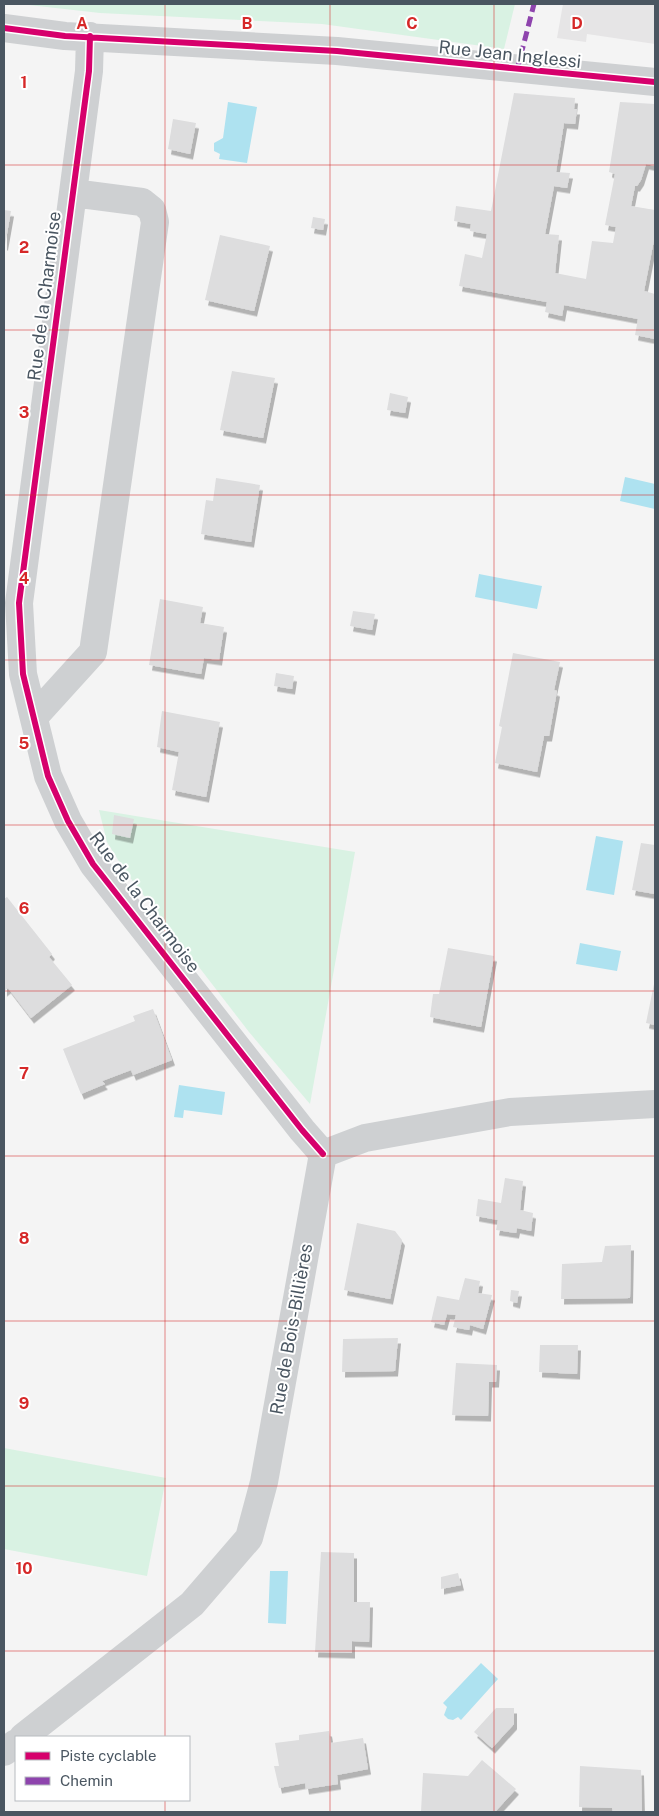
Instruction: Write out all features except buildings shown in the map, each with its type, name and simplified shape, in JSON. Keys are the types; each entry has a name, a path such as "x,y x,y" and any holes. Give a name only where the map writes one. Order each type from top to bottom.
{"street":[{"name":"Rue Jean Inglessi","path":"4,28 65,36 337,51 655,82"},
{"name":"Rue de la Charmoise","path":"90,36 89,71 19,603 23,674 48,776 68,821 93,864 302,1130 324,1154"},
{"name":"Rue de la Charmoise","path":"34,717 93,652 155,222 152,210 142,202 73,193"},
{"path":"324,1154 365,1138 510,1112 655,1104"},
{"name":"Rue de Bois-Billières","path":"24,1736 192,1604 221,1573 249,1538 264,1482 324,1154"},
{"path":"4,1752 15,1744"}],"shaded area":[{"path":"563,4 655,4 655,44 587,34 586,42 557,38"}],"green space":[{"path":"20,4 515,4 504,49 322,24 100,13"},
{"path":"99,810 355,852 310,1104 249,1032 125,871 107,842"},
{"path":"4,1448 166,1478 147,1576 4,1549"}],"water":[{"path":"228,102 257,107 247,163 219,159 220,154 214,151 214,143 223,138"},
{"path":"625,477 655,484 655,509 620,501"},
{"path":"479,574 542,586 537,609 475,597"},
{"path":"596,836 623,841 614,895 586,890"},
{"path":"580,943 621,951 617,971 576,964"},
{"path":"179,1085 225,1092 222,1115 184,1110 183,1118 174,1117"},
{"path":"270,1571 288,1571 286,1624 268,1623"},
{"path":"481,1663 498,1679 461,1720 458,1717 453,1720 448,1719 444,1715 447,1707 443,1703"}],"marked path":[{"path":"517,70 534,4"}],"cycle path":[{"path":"4,28 65,36 337,51 655,82"},
{"path":"90,36 89,71 19,603 23,674 48,776 68,821 93,864 302,1130 323,1154"}]}
